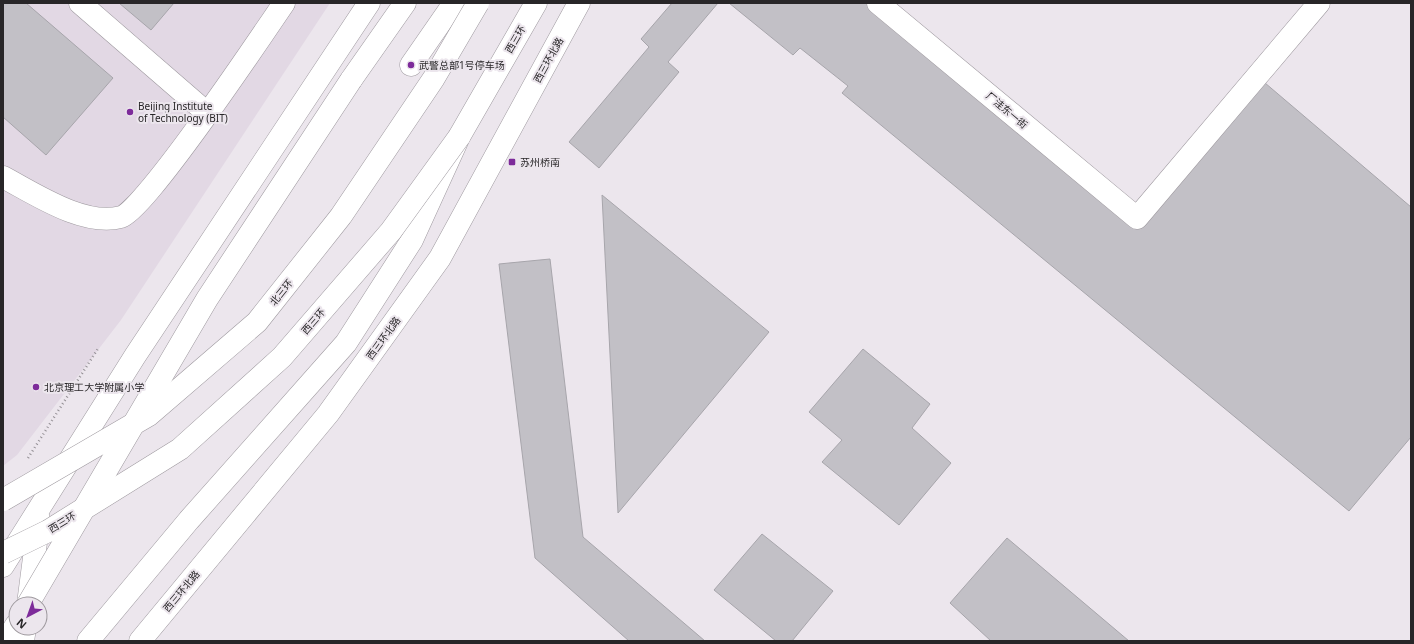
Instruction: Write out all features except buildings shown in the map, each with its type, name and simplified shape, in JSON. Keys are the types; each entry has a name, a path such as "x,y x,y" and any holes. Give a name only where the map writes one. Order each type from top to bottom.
{"main road":[{"path":"80,3 207,113"},
{"path":"3,177 53,203 92,218 121,217 128,214 139,203 207,113 284,3"},
{"path":"3,566 135,356 368,3"},
{"path":"33,596 207,299 351,80 405,3"},
{"path":"412,65 454,3"},
{"name":"北三环","path":"3,500 149,415 257,322 340,216 434,78 478,3"},
{"name":"西三环","path":"3,553 48,531 180,449 282,358 391,231 459,137 536,3"},
{"name":"西三环北路","path":"140,641 328,414 440,258 579,3"},
{"name":"厂洼东一街","path":"878,3 1137,218 1319,3"},
{"path":"88,641 189,520 346,343 412,240 459,137"},
{"path":"29,596 40,508"},
{"path":"3,548 27,529"}],"path":[{"path":"25,464 99,347"}],"shaded area":[{"name":"Beijing Institute of Technology (BIT)","path":"3,3 330,3 121,320 17,455 3,466"}],"place":[{"name":"武警总部1号停车场","path":"411,65"},
{"name":"Beijing Institute of Technology (BIT)","path":"130,112"},
{"name":"苏州桥南","path":"512,162"},
{"name":"北京理工大学附属小学","path":"36,387"}]}
